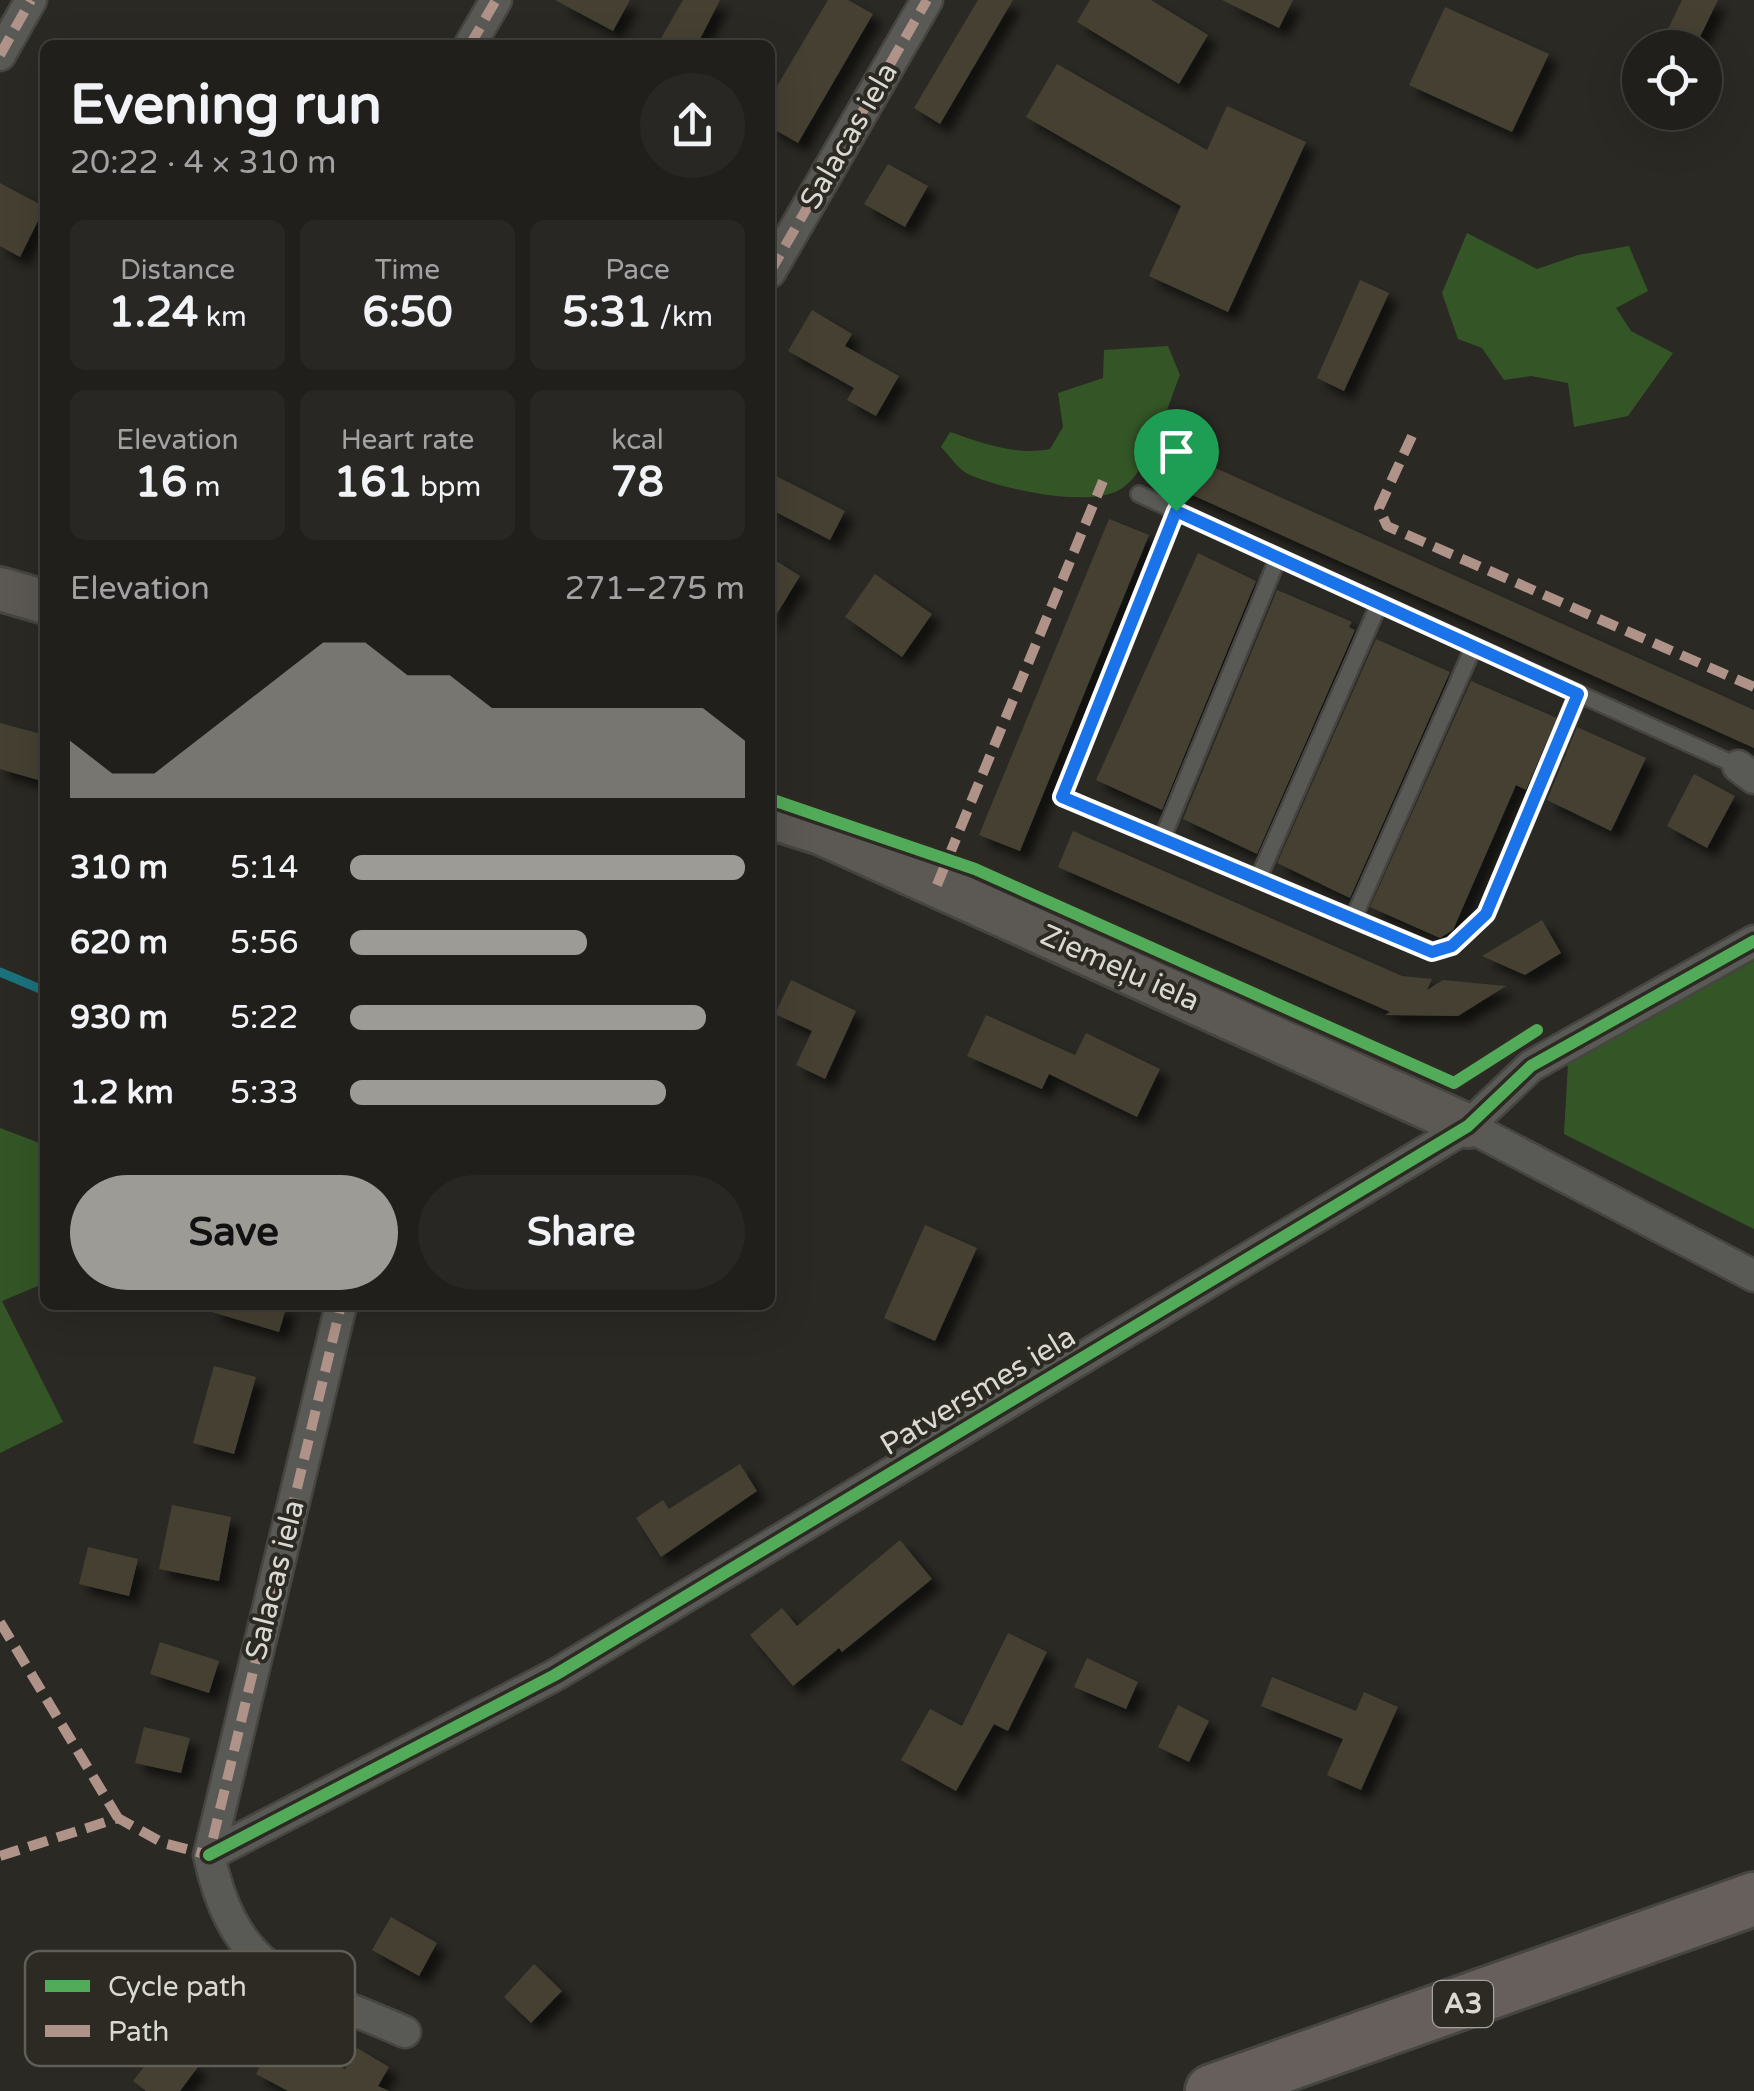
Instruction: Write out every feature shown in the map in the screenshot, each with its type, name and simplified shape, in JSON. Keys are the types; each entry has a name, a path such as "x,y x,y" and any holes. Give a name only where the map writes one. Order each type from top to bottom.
{"highway":[{"name":"A3","path":"1212,2091 1754,1899"}],"street":[{"path":"0,56 31,0"},
{"path":"473,40 496,0"},
{"name":"Salacas iela","path":"775,263 927,0"},
{"path":"0,589 40,601"},
{"name":"Ziemeļu iela","path":"775,818 821,832 1468,1126"},
{"name":"Patversmes iela","path":"209,1854 555,1675 1468,1126 1531,1066 1754,941"},
{"path":"1468,1126 1754,1276"},
{"name":"Salacas iela","path":"209,1854 340,1310"},
{"path":"209,1854 220,1904 251,1951"},
{"path":"355,2010 405,2032"}],"lane":[{"path":"1140,494 1746,772"},
{"path":"1176,511 1062,797 1432,952 1452,946 1486,914 1578,694"},
{"path":"1162,839 1278,558"},
{"path":"1258,879 1379,604"},
{"path":"1353,919 1474,646"}],"green space":[{"path":"1467,233 1537,269 1578,255 1629,246 1648,291 1616,308 1631,331 1673,353 1628,416 1574,427 1568,383 1531,376 1504,380 1482,348 1458,339 1442,293"},
{"path":"1168,346 1180,375 1164,419 1135,476 1112,493 1072,497 1003,486 964,472 941,447 950,432 1012,450 1050,449 1063,427 1058,393 1103,378 1104,350"},
{"path":"1754,961 1754,1229 1564,1134 1568,1063"},
{"path":"0,1128 40,1143 40,1285 2,1301 63,1422 0,1453"}],"building":[{"path":"555,0 630,0 613,31"},
{"path":"683,0 720,0 700,40 660,40"},
{"path":"828,0 848,0 873,14 798,143 775,130 775,90"},
{"path":"978,0 1013,0 940,124 914,108"},
{"path":"1090,0 1151,0 1208,35 1179,84 1077,22"},
{"path":"1222,0 1293,0 1279,28"},
{"path":"1682,0 1718,0 1703,30 1668,29"},
{"path":"1445,7 1549,54 1512,132 1409,85"},
{"path":"1057,64 1207,150 1227,106 1306,142 1228,312 1149,276 1181,206 1026,117"},
{"path":"888,164 928,186 905,227 864,204"},
{"path":"0,183 40,204 40,217 20,257 0,246"},
{"path":"1360,280 1389,293 1344,391 1317,378"},
{"path":"812,310 852,334 845,346 899,376 876,416 847,400 854,388 788,351"},
{"path":"1153,440 1754,710 1754,748 1139,471"},
{"path":"775,476 845,511 830,540 775,512"},
{"path":"1109,519 1149,535 1020,851 979,835"},
{"path":"1198,553 1256,581 1162,810 1096,780"},
{"path":"775,560 800,576 775,617"},
{"path":"875,574 932,614 902,657 845,617"},
{"path":"1277,590 1352,622 1349,627 1355,630 1257,854 1183,819"},
{"path":"1376,639 1450,672 1350,898 1277,863"},
{"path":"1471,681 1557,718 1526,790 1516,785 1453,930 1440,938 1370,907"},
{"path":"0,723 40,734 40,781 0,769"},
{"path":"1577,727 1646,758 1611,831 1547,800"},
{"path":"1694,774 1735,796 1707,848 1667,826"},
{"path":"1073,831 1402,976 1432,979 1427,990 1443,980 1506,986 1458,1016 1385,1015 1390,1012 1058,867"},
{"path":"1542,920 1561,953 1525,975 1482,956"},
{"path":"791,980 856,1011 825,1079 796,1065 812,1031 775,1014"},
{"path":"986,1015 1075,1055 1086,1033 1160,1069 1137,1117 1049,1074 1042,1089 967,1056"},
{"path":"925,1225 977,1248 935,1341 884,1318"},
{"path":"212,1310 286,1310 279,1332"},
{"path":"214,1366 256,1377 234,1454 193,1443"},
{"path":"740,1464 757,1491 661,1557 636,1518 663,1500 669,1509"},
{"path":"172,1505 231,1517 219,1581 159,1569"},
{"path":"900,1540 932,1579 793,1686 750,1635 782,1608 797,1626"},
{"path":"88,1547 138,1559 129,1596 79,1584"},
{"path":"1008,1633 1047,1652 1008,1731 994,1724 956,1791 901,1760 930,1709 962,1726"},
{"path":"160,1642 219,1661 209,1693 150,1674"},
{"path":"1087,1658 1138,1682 1126,1709 1074,1687"},
{"path":"1272,1677 1356,1711 1364,1692 1398,1707 1361,1790 1327,1775 1343,1739 1261,1706"},
{"path":"1178,1705 1209,1721 1189,1762 1158,1747"},
{"path":"144,1727 190,1738 181,1773 135,1763"},
{"path":"391,1917 437,1943 419,1976 372,1950"},
{"path":"534,1964 562,1991 531,2023 504,1997"},
{"path":"357,2048 389,2067 378,2086 389,2091 288,2091 256,2074 260,2066 345,2069 355,2066"},
{"path":"145,2066 198,2067 180,2091 146,2091 133,2081"}],"waterway":[{"path":"0,972 40,989"}],"marked path":[{"path":"0,55 31,0"},
{"path":"473,40 496,0"},
{"path":"775,263 927,0"},
{"path":"1412,436 1379,508 1387,526 1754,687"},
{"path":"937,885 1103,481"},
{"path":"0,1856 118,1818 163,1843 209,1855 340,1310"},
{"path":"0,1622 118,1818"}],"cycle path":[{"path":"775,801 975,869 1454,1083 1537,1030"},
{"path":"209,1855 555,1675 1468,1126 1531,1066 1754,941"}],"route":[{"path":"1176,511 1578,694 1486,914 1452,946 1432,952 1062,797 1176,511"}]}
